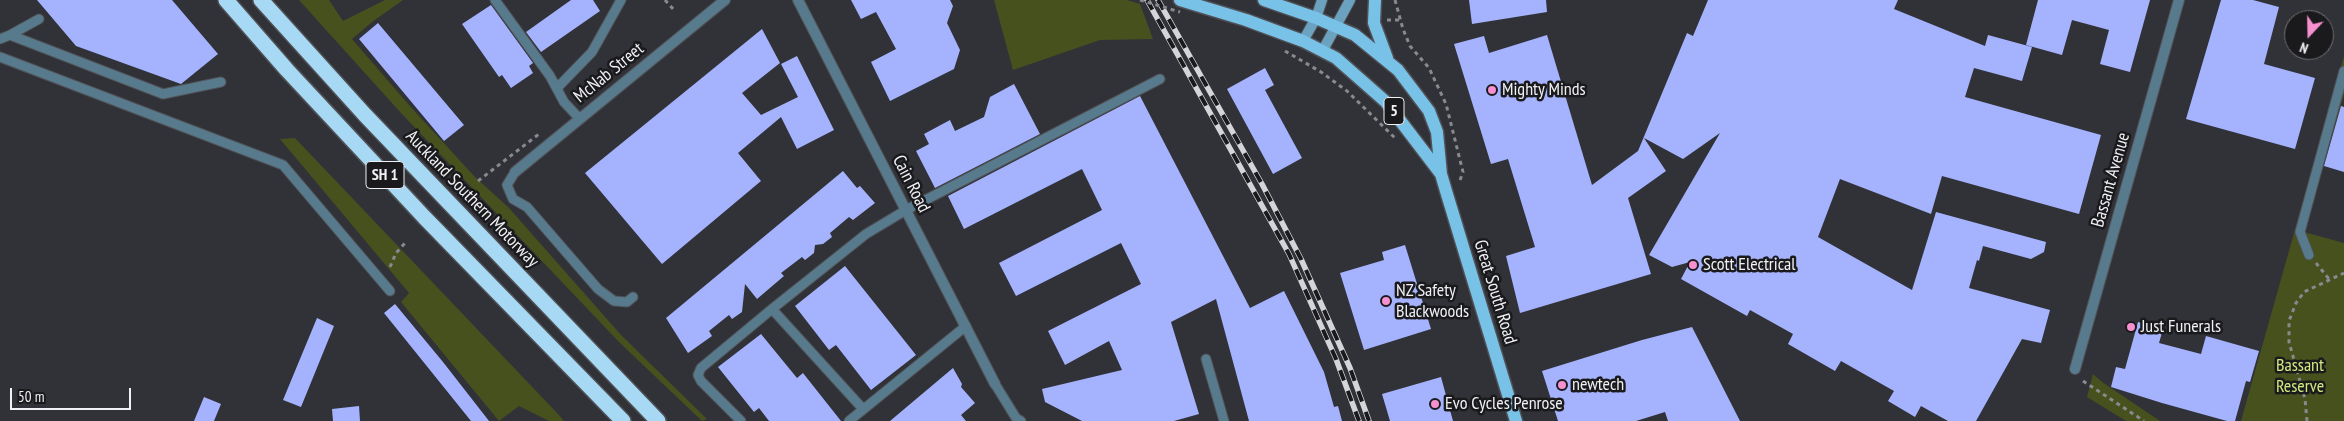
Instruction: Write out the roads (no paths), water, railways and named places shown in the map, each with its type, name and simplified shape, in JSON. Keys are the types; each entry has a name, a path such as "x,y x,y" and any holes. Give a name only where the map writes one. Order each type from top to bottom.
{"highway":[{"name":"SH 1","path":"226,0 287,70 406,197 623,421"},
{"name":"Auckland Southern Motorway","path":"261,0 365,115 658,421"},
{"path":"631,392 669,421"}],"main road":[{"name":"Great South Road","path":"1264,0 1355,34 1388,60 1410,84 1429,111 1437,132 1441,174 1516,421"},
{"path":"1303,41 1316,18 1322,0"},
{"path":"1323,50 1350,0"},
{"path":"1375,0 1374,23 1388,60"},
{"name":"Great South Road","path":"1180,6 1246,20 1323,50 1350,69 1386,102 1441,174"}],"street":[{"name":"McNab Street","path":"515,172 725,0"},
{"name":"Cain Road","path":"798,0 995,384"},
{"name":"Bassant Avenue","path":"2075,369 2178,0"}],"lane":[{"path":"495,0 558,87 564,102 579,118"},
{"path":"558,87 592,52 621,0"},
{"path":"0,39 39,19"},
{"path":"10,35 163,94 221,82"},
{"path":"0,57 283,165 390,291"},
{"path":"2309,255 2300,232 2344,71"},
{"path":"741,421 701,381 698,375 701,368 772,310 866,234 906,210 1160,79"},
{"path":"515,172 508,185 509,193 513,199 527,207 598,289 614,301 627,302 633,297"},
{"path":"772,310 863,409"},
{"path":"849,421 966,326"},
{"path":"1206,359 1224,421"},
{"path":"995,384 1017,420"}],"railway":[{"path":"1147,0 1289,254 1336,359 1359,421"},
{"path":"1158,0 1262,184 1301,259 1350,368 1369,421"}],"place":[{"name":"Mighty Minds","path":"1492,90"},
{"name":"Scott Electrical","path":"1693,265"},
{"name":"NZ Safety Blackwoods","path":"1386,301"},
{"name":"Just Funerals","path":"2131,327"},
{"name":"newtech","path":"1562,385"},
{"name":"Evo Cycles Penrose","path":"1435,404"}],"park label":[{"name":"Bassant Reserve","path":"2300,376"}]}
